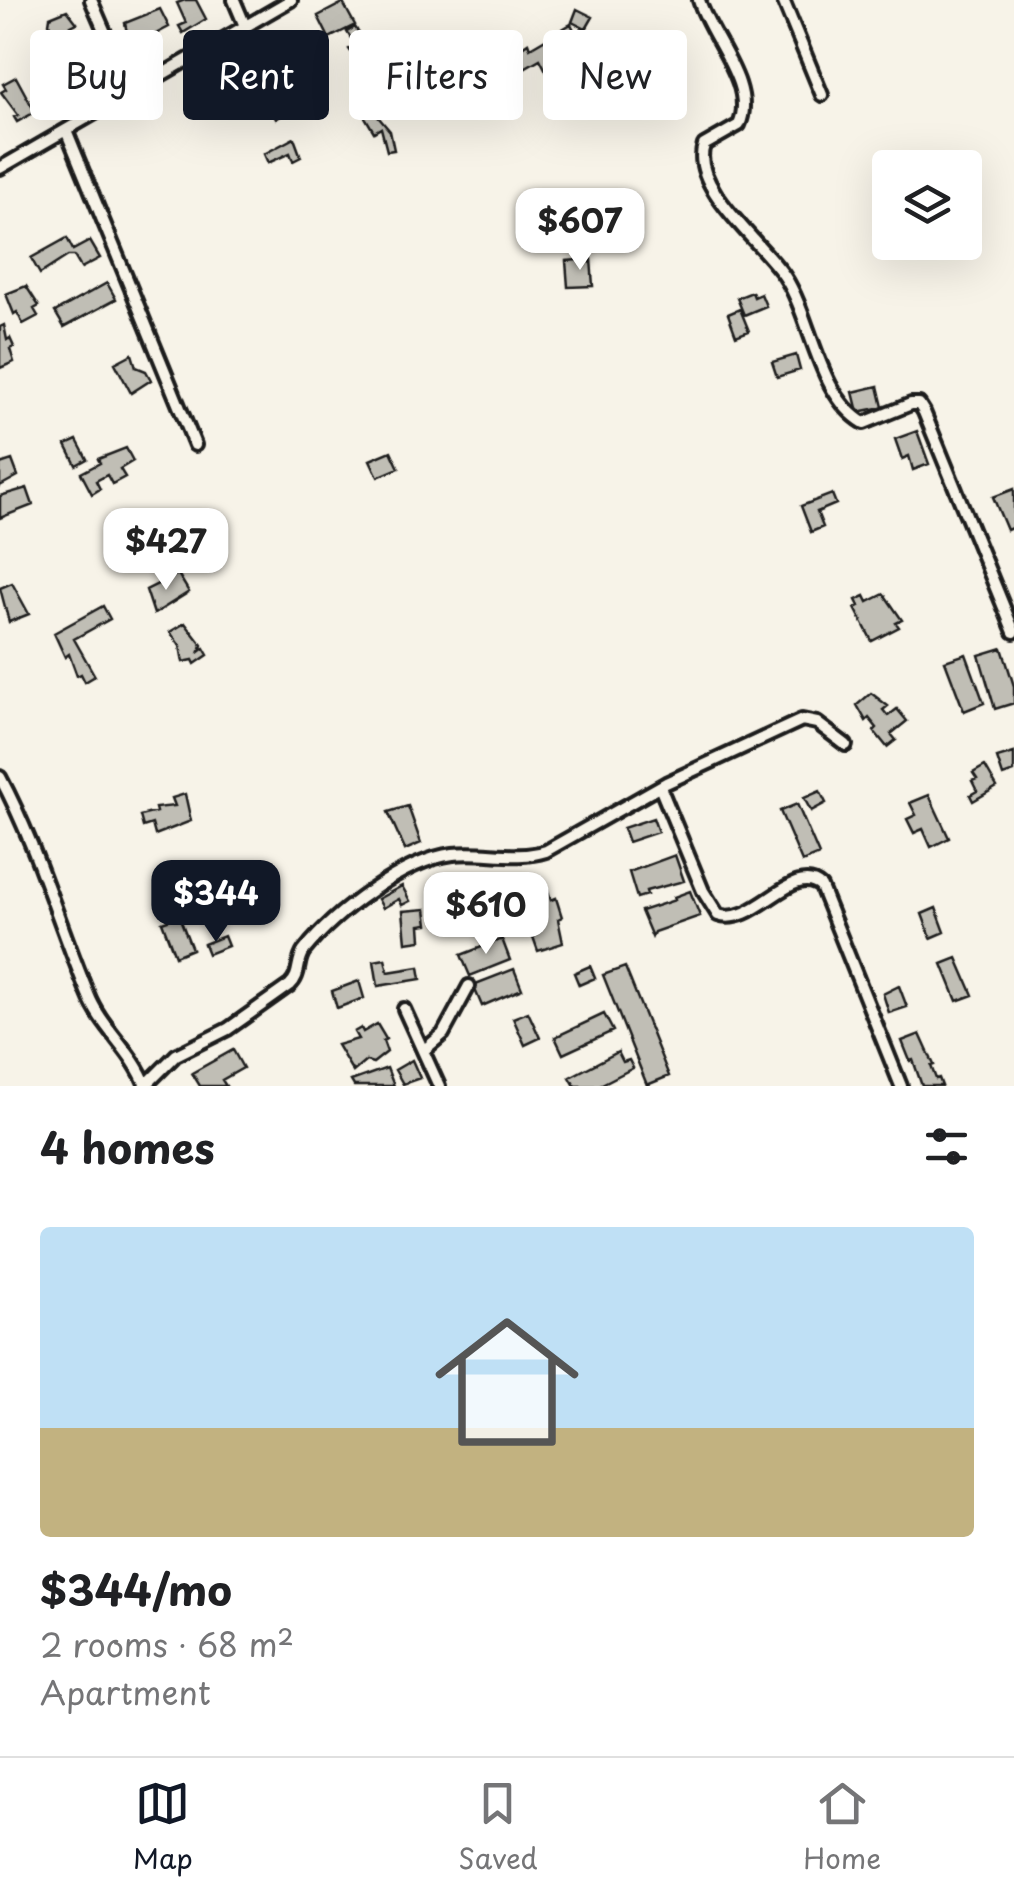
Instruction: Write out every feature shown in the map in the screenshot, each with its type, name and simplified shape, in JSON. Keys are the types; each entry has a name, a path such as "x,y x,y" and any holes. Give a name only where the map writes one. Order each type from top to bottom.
{"street":[{"path":"91,0 104,30"},
{"path":"234,0 244,26"},
{"path":"163,74 291,0"},
{"path":"699,0 730,62 744,109 739,125 704,145 701,166 709,184 784,276 811,342 844,406 864,424 911,404 918,404 924,412 1014,632"},
{"path":"783,0 822,95"},
{"path":"0,168 84,120"},
{"path":"66,130 196,444"},
{"path":"0,776 20,812 87,994 134,1059 146,1085 176,1056 228,1028 290,986 298,978 301,955 348,907 373,888 432,858 473,853 526,856 546,851 660,787 802,720 817,723 846,745"},
{"path":"660,787 703,891 718,915 732,918 744,914 802,880 814,881 821,888 901,1086"},
{"path":"423,1051 451,1022 469,986"},
{"path":"404,1009 439,1086"}],"building":[{"path":"196,0 206,19 183,33 179,26 186,23 177,3"},
{"path":"343,3 355,25 329,38 329,30 325,30 318,16"},
{"path":"160,9 169,27 126,30 125,23"},
{"path":"577,9 593,17 586,29 572,22"},
{"path":"67,10 77,23 71,26 73,30 52,30 50,17"},
{"path":"543,40 543,65 540,59 523,69 523,46 528,43 530,48"},
{"path":"16,77 30,103 30,115 17,122 14,117 18,115 1,92 6,89 3,84"},
{"path":"367,120 381,120 390,131 394,150 387,151 381,128 374,132"},
{"path":"294,138 301,157 293,161 290,153 268,163 264,154"},
{"path":"67,238 73,250 90,241 100,258 81,268 74,256 68,256 40,274 31,258"},
{"path":"591,259 593,286 568,287 566,261"},
{"path":"107,283 116,299 64,327 55,312"},
{"path":"26,286 39,306 34,309 38,316 23,324 6,294"},
{"path":"752,292 754,297 761,294 766,306 744,315 737,298"},
{"path":"740,309 749,331 736,336 728,314"},
{"path":"4,325 7,340 10,338 14,347 10,349 14,362 0,368 0,327"},
{"path":"132,354 136,367 146,371 151,380 131,393 115,363"},
{"path":"796,355 800,370 777,377 772,362"},
{"path":"878,386 883,407 858,412 853,392"},
{"path":"917,431 929,464 913,470 909,456 902,459 895,439"},
{"path":"77,440 87,459 76,465 66,445"},
{"path":"126,448 133,461 120,469 125,477 112,484 107,475 96,481 100,489 92,494 81,473 100,463 98,459"},
{"path":"391,451 399,468 378,477 370,460"},
{"path":"12,460 18,476 0,486 0,464"},
{"path":"27,488 33,505 0,518 0,496"},
{"path":"1014,489 1014,527 1007,530 993,497"},
{"path":"832,494 836,504 817,512 823,527 811,532 801,506"},
{"path":"178,574 189,592 154,614 146,590"},
{"path":"12,583 29,614 9,622 0,588"},
{"path":"884,594 902,620 896,623 899,627 872,641 855,608 859,606 856,600 865,596 868,602"},
{"path":"103,606 110,619 74,639 95,676 85,682 81,674 77,676 69,654 65,657 54,633"},
{"path":"185,623 202,645 200,651 204,648 208,655 195,664 193,660 183,662 180,646 170,632"},
{"path":"1002,648 1014,686 1014,703 995,709 979,655"},
{"path":"966,654 984,703 964,711 945,661"},
{"path":"871,693 888,706 883,710 888,716 897,709 907,721 891,734 896,740 887,747 857,705"},
{"path":"1014,753 1014,772 1003,776 997,758"},
{"path":"985,766 997,787 973,801 970,795 977,791 972,781 977,779 973,773"},
{"path":"820,791 826,803 811,811 804,798"},
{"path":"185,794 191,821 155,835 152,824 143,827 140,816 156,812 155,808 175,806 172,798"},
{"path":"929,795 949,838 931,847 923,829 914,833 907,819 916,815 910,803"},
{"path":"797,804 819,855 802,862 780,811"},
{"path":"408,806 421,843 405,850 388,812"},
{"path":"653,818 658,832 628,842 623,828"},
{"path":"675,855 684,881 646,891 647,895 637,898 629,872"},
{"path":"402,886 410,901 402,905 399,899 383,908 378,899"},
{"path":"548,891 551,900 556,898 562,917 558,919 563,943 538,951 520,900"},
{"path":"690,891 700,916 654,932 652,937 641,911"},
{"path":"936,908 945,932 931,938 922,914"},
{"path":"426,909 428,924 420,925 421,940 406,942 403,911"},
{"path":"179,916 192,949 175,956 162,922"},
{"path":"224,936 228,946 208,954 204,944"},
{"path":"502,939 510,960 470,976 461,955"},
{"path":"957,958 973,995 957,1001 942,964"},
{"path":"385,959 388,972 419,967 421,979 378,986 374,961"},
{"path":"590,966 595,978 579,985 574,973"},
{"path":"625,967 669,1076 647,1085 603,975"},
{"path":"514,969 522,989 482,1006 473,985"},
{"path":"359,981 364,998 337,1008 332,991"},
{"path":"899,986 907,1007 889,1013 883,994"},
{"path":"528,1012 540,1038 525,1045 513,1018"},
{"path":"604,1014 613,1031 563,1054 555,1037"},
{"path":"377,1024 386,1039 383,1041 387,1052 353,1072 337,1045 358,1039 354,1032"},
{"path":"920,1034 942,1086 922,1086 913,1060 910,1061 902,1041"},
{"path":"233,1050 243,1068 222,1080 226,1086 200,1086 192,1073"},
{"path":"618,1052 623,1062 629,1060 633,1068 598,1086 575,1086 570,1077"},
{"path":"412,1060 420,1078 403,1084 395,1070"},
{"path":"387,1068 394,1086 354,1086 351,1081"}]}
